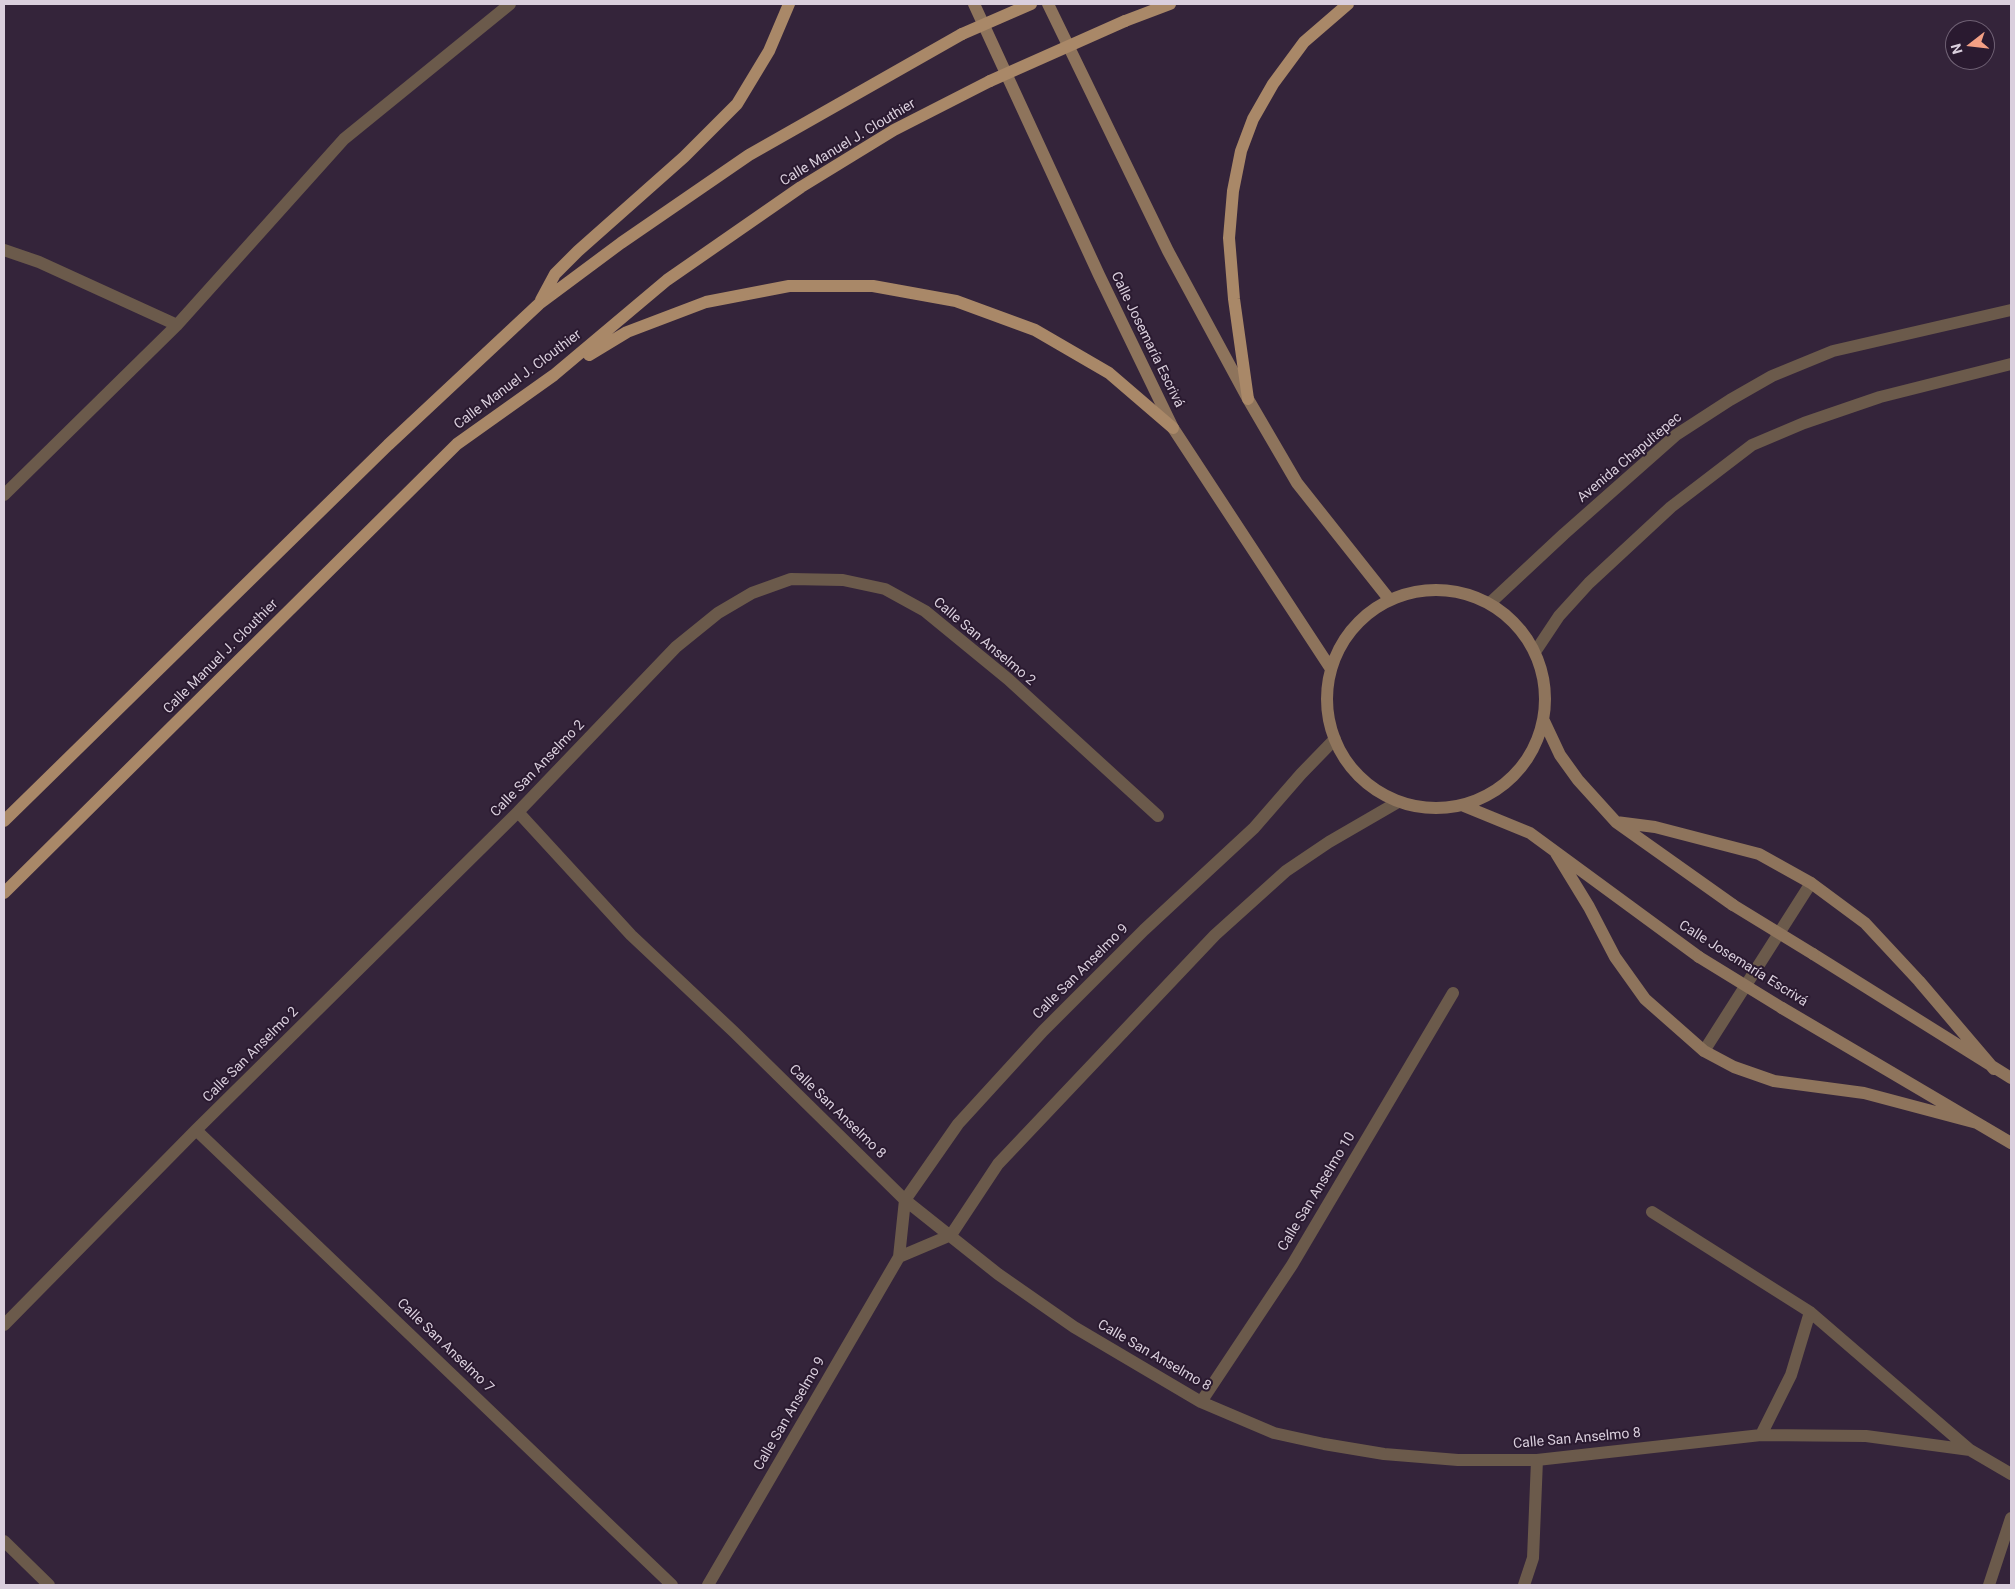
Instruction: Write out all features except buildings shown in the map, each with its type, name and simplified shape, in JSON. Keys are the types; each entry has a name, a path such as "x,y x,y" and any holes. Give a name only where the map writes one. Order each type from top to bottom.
{"main road":[{"path":"539,304 555,274 578,251 684,157 737,104 769,51 789,4"},
{"path":"4,820 388,445 539,304 621,243 749,154 962,34 1031,4"},
{"name":"Calle Manuel J. Clouthier","path":"4,893 457,444 554,375 668,280 801,187 894,130 990,82 1125,21 1170,4"},
{"path":"1248,399 1234,299 1229,238 1233,191 1241,151 1253,119 1273,84 1304,42 1348,4"},
{"path":"554,375 627,332 706,302 789,286 873,286 956,301 1036,330 1109,373 1173,428"}],"street":[{"path":"4,495 177,325 344,139 510,4"},
{"name":"Calle Josemaría Escrivá","path":"974,4 1095,266 1173,428 1331,669"},
{"path":"1048,4 1168,251 1248,399 1297,484 1389,599"},
{"path":"4,250 39,262 177,325"},
{"name":"Avenida Chapultepec","path":"1490,603 1564,534 1676,435 1730,400 1772,376 1833,351 2011,310"},
{"path":"1535,652 1559,616 1590,583 1671,507 1752,445 1804,423 1880,397 2011,364"},
{"name":"Calle San Anselmo 2","path":"4,1325 196,1130 518,812 676,647 718,613 752,593 791,579 843,580 885,589 925,611 1008,679 1158,816"},
{"path":"1440,589 1466,593 1490,603 1523,633 1535,652 1543,675 1545,690 1544,721 1536,745 1523,766 1507,783 1486,797 1464,806 1430,809 1398,802 1378,792 1359,777 1345,760 1335,739 1327,704 1331,669 1339,648 1352,628 1369,612 1389,599 1414,591 1440,589"},
{"path":"1544,721 1560,755 1578,780 1616,822 1733,905 2011,1078"},
{"name":"Calle San Anselmo 9","path":"708,1585 898,1257 905,1200 958,1124 1043,1031 1144,930 1254,828 1301,774 1335,739"},
{"path":"898,1257 951,1234 998,1164 1214,935 1286,871 1337,837 1398,802"},
{"name":"Calle Josemaría Escrivá","path":"1464,806 1530,833 1699,956 1782,1008 2011,1143"},
{"name":"Calle San Anselmo 8","path":"518,812 631,935 734,1032 905,1200 951,1234 998,1274 1074,1327 1201,1402 1274,1433 1332,1446 1384,1454 1458,1460 1537,1460 1760,1435 1866,1436 1970,1450"},
{"path":"1616,822 1654,827 1759,854 1811,883 1865,923 1919,981 1994,1069"},
{"path":"1556,853 1589,907 1615,957 1645,999 1704,1051 1734,1067 1774,1081 1864,1093 1977,1123"},
{"path":"1704,1051 1811,883"},
{"name":"Calle San Anselmo 10","path":"1201,1402 1292,1265 1453,993"},
{"name":"Calle San Anselmo 7","path":"196,1130 672,1585"},
{"name":"Calle San Anselmo 8","path":"1652,1212 1810,1312 1970,1450 2011,1474"},
{"path":"1760,1435 1791,1375 1810,1312"},
{"path":"1524,1585 1533,1558 1537,1460"},
{"path":"1989,1585 2011,1518"},
{"path":"4,1541 49,1585"}]}
